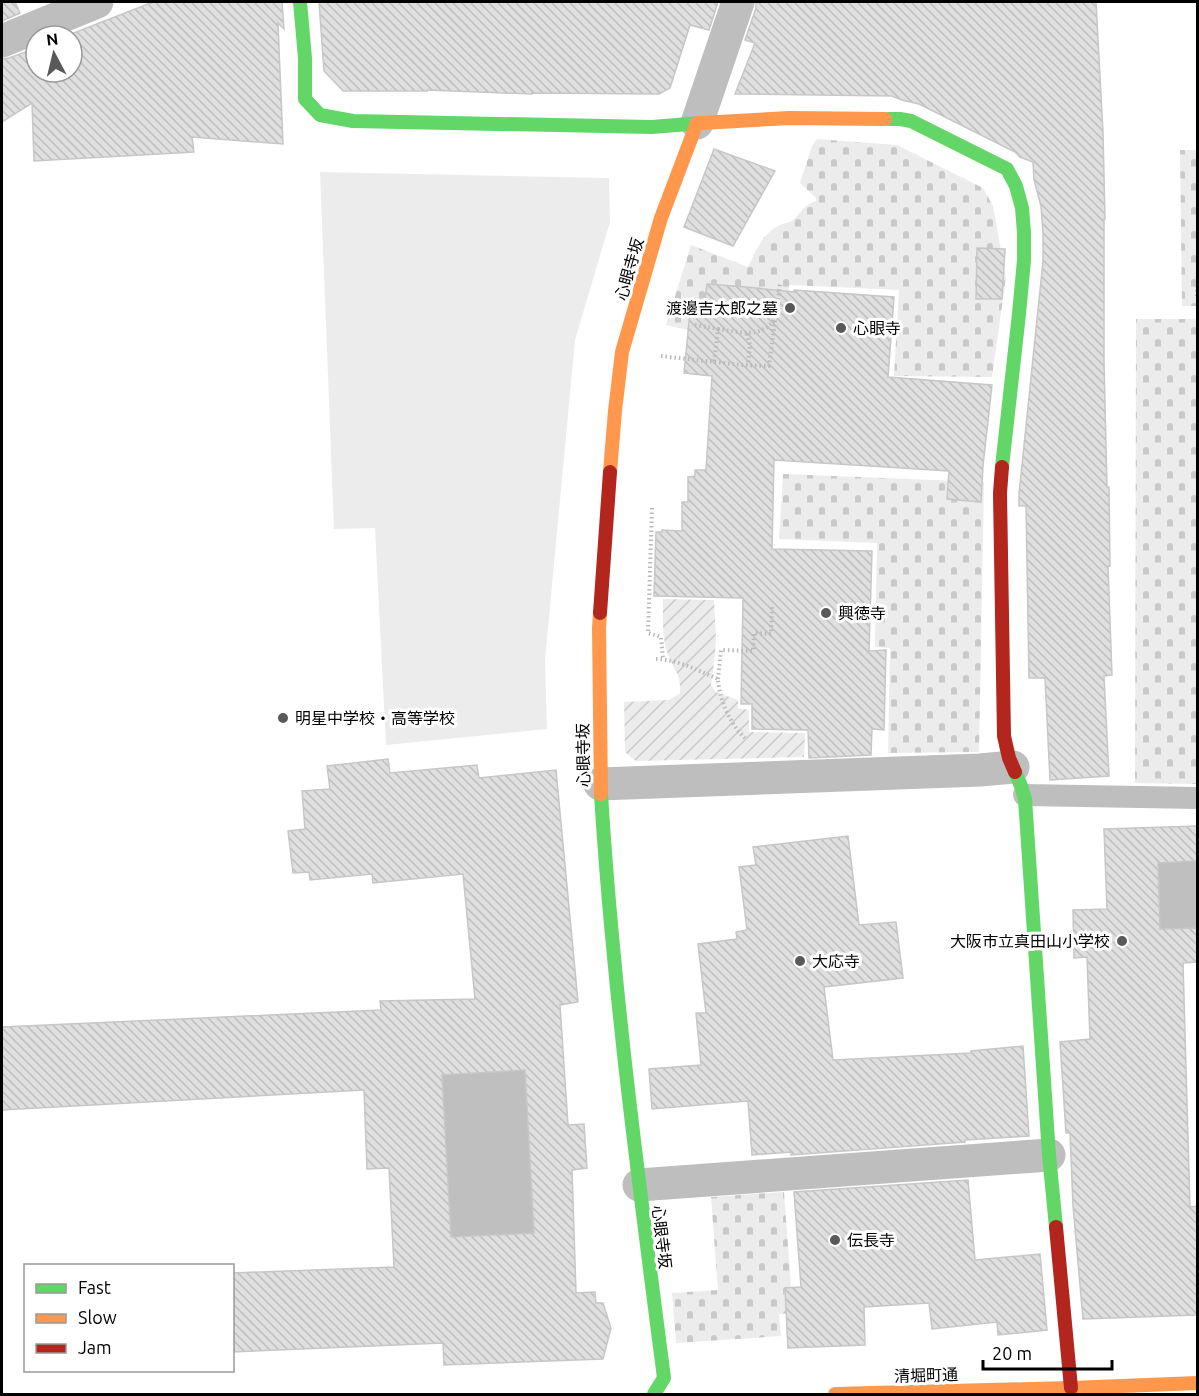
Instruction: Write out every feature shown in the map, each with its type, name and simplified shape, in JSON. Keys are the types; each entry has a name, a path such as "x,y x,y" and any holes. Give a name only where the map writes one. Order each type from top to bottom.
{"street":[{"path":"2,41 97,2"},
{"path":"300,2 305,58 305,99 320,115 353,121 652,127 801,118 886,118 911,121 1007,169 1015,180 1021,208 1025,261 1000,493 1004,736 1006,749 1018,781 1071,1388"},
{"path":"697,123 738,2"},
{"name":"心眼寺坂","path":"654,1395 664,1378 639,1185 606,879 600,784 599,628 615,411 622,352 661,218 697,123"},
{"path":"600,784 980,770 1018,781"},
{"path":"639,1185 1050,1155"},
{"name":"清堀町通","path":"835,1395 1197,1383"}],"lane":[{"path":"1018,781 1197,798"}],"path":[{"path":"1197,267 1197,296"},
{"path":"675,358 769,366 780,285"},
{"path":"695,325 747,334 758,333 776,318"},
{"path":"714,362 718,329"},
{"path":"747,334 750,345 748,366"},
{"path":"652,508 648,633 661,637 663,659"},
{"path":"748,740 742,736 732,720 719,690 718,679 722,650 753,651 754,633 771,633 772,608"},
{"path":"657,659 683,664 718,679"}],"green space":[{"path":"817,139 897,145 983,188 993,206 1006,278 992,377 894,376 899,290 789,285 784,351 666,325 691,245 748,267 761,243 774,228 790,222 808,205 816,201 816,198 800,183 812,146"},
{"path":"1180,150 1197,150 1197,306 1182,306"},
{"path":"320,172 609,178 610,222 575,340 545,660 547,729 386,745 375,528 334,529"},
{"path":"1136,319 1197,319 1197,784 1135,783"},
{"path":"783,474 984,482 979,752 888,753 890,648 875,647 877,543 779,539"},
{"path":"663,599 714,600 716,639 711,685 716,692 738,700 738,708 749,710 749,732 805,733 804,757 636,761 625,752 624,702 669,700 680,693 678,676 665,646"},
{"path":"784,1192 793,1313 779,1314 781,1336 676,1343 672,1293 718,1290 711,1197"}],"shaded area":[{"path":"1197,861 1197,928 1160,929 1158,863"},
{"path":"525,1070 534,1233 451,1237 442,1075"}],"building":[{"path":"2,2 15,2 20,13 2,21"},
{"path":"153,2 282,2 284,29 278,23 283,144 192,137 194,152 34,161 32,103 2,122 2,59 24,52 24,84 84,84 84,29"},
{"path":"319,2 718,2 709,30 690,25 670,88 659,94 532,94 427,90 343,91 324,71"},
{"path":"756,2 1096,2 1105,219 1104,363 1107,487 1109,487 1110,566 1108,566 1112,675 1104,676 1109,776 1050,780 1045,678 1029,678 1026,506 1019,506 1019,494 1043,261 1041,206 1034,180 1033,162 919,104 892,96 735,94 755,43 745,40"},
{"path":"714,149 775,171 733,246 684,227"},
{"path":"977,248 1005,249 1002,299 976,299"},
{"path":"707,284 794,292 794,290 894,297 888,377 992,385 981,502 947,499 949,471 774,460 772,549 872,551 869,651 886,650 884,730 872,729 871,755 809,758 808,730 752,729 752,704 741,704 743,598 654,596 656,532 682,531 682,502 688,502 688,477 695,476 695,470 706,470 712,376 684,373 690,312 703,315"},
{"path":"388,759 390,773 477,765 479,778 556,770 578,1002 560,1005 568,1125 584,1124 587,1168 572,1170 576,1293 595,1292 596,1303 603,1303 611,1328 603,1359 444,1365 443,1343 234,1352 234,1273 394,1267 389,1168 367,1169 364,1090 2,1110 2,1027 381,1010 380,1001 475,999 463,874 373,883 372,874 310,880 309,872 293,873 288,831 305,829 302,791 330,789 327,766","holes":["525,1070 534,1233 451,1237 442,1075"]},
{"name":"大阪市立真田山小学校","path":"1197,826 1197,861 1158,863 1160,929 1197,928 1197,962 1183,963 1190,1207 1197,1206 1197,1315 1083,1319 1073,1206 1070,1133 1066,1133 1060,1042 1090,1039 1087,957 1074,958 1073,910 1107,909 1104,829"},
{"path":"848,836 859,925 896,922 903,978 824,987 833,1060 971,1053 971,1051 1023,1046 1029,1136 791,1155 791,1152 752,1155 748,1101 652,1109 649,1069 701,1065 696,1013 706,1013 698,944 737,939 736,932 747,930 739,867 756,865 753,847"},
{"path":"968,1180 975,1260 1040,1254 1047,1330 998,1335 997,1322 932,1329 929,1303 864,1307 865,1345 788,1348 785,1288 801,1287 794,1192"}],"traffic: fast":[{"path":"300,2 305,58 305,99 320,115 353,121 652,127 701,123"},
{"path":"885,119 911,121 1007,169 1016,186 1022,208 1024,260 1002,467"},
{"path":"1015,772 1025,799 1056,1227"},
{"path":"601,794 612,940 636,1159 664,1378 654,1394"}],"traffic: slow":[{"path":"701,123 789,118 885,119"},
{"path":"610,472 622,352 661,218 697,123"},
{"path":"600,613 601,794"},
{"path":"835,1394 1198,1383"}],"traffic: jam":[{"path":"1002,467 1000,493 1004,736 1015,772"},
{"path":"600,613 610,472"},
{"path":"1056,1227 1071,1388"}],"place":[{"name":"渡邊吉太郎之墓","path":"790,308"},
{"name":"心眼寺","path":"841,328"},
{"name":"興徳寺","path":"826,613"},
{"name":"明星中学校・高等学校","path":"283,718"},
{"name":"大阪市立真田山小学校","path":"1122,941"},
{"name":"大応寺","path":"800,961"},
{"name":"伝長寺","path":"835,1240"}]}
